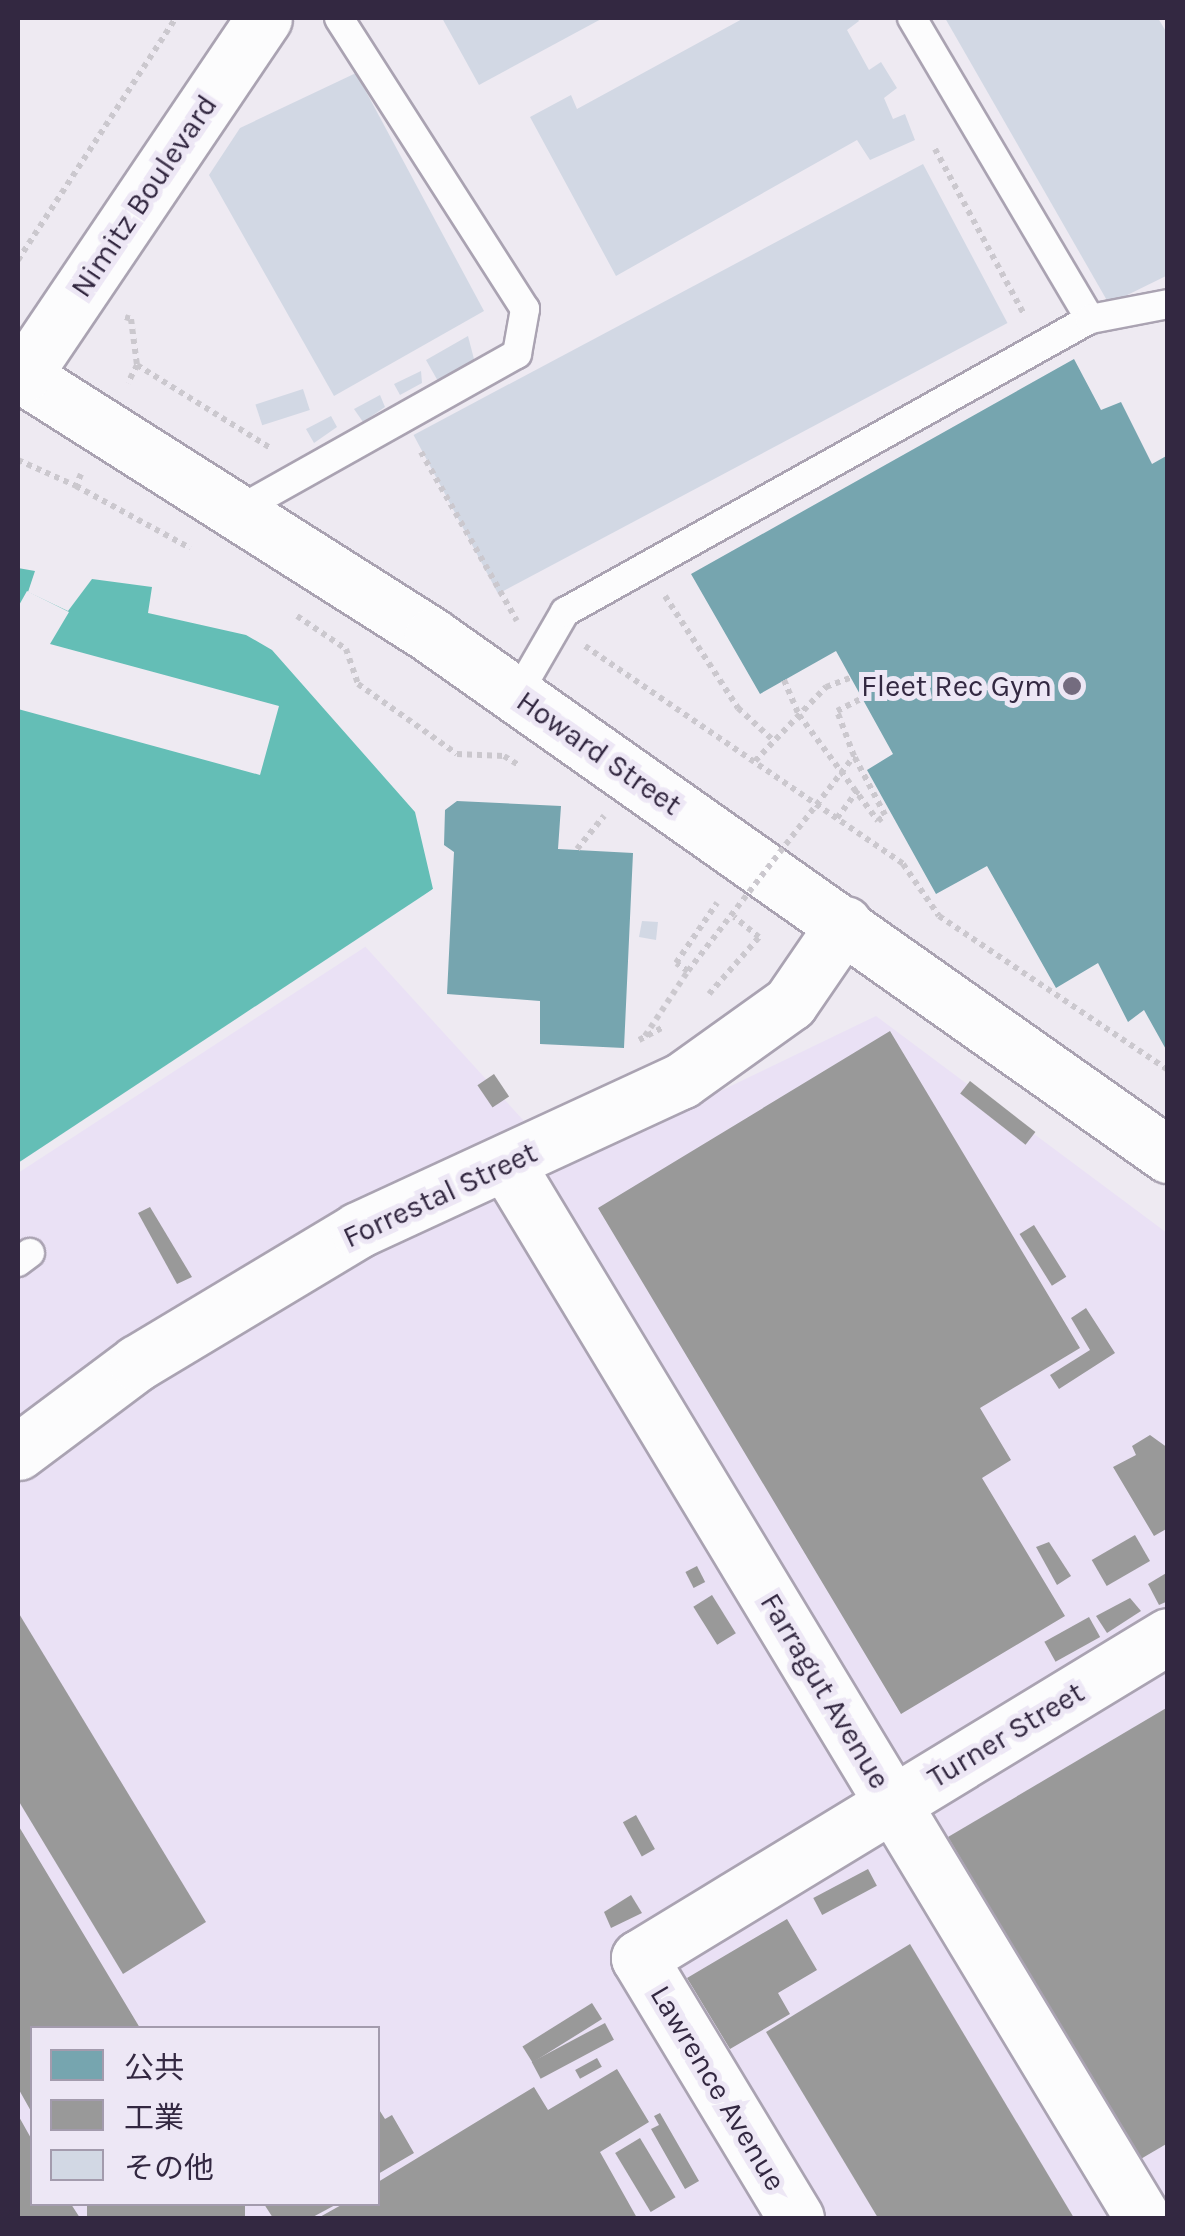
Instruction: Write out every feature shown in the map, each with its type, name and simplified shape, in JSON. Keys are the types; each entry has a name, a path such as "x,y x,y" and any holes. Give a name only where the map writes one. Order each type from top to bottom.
{"street":[{"name":"Nimitz Boulevard","path":"21,373 264,18"},
{"name":"Howard Street","path":"21,373 517,696 1168,1155"},
{"name":"Forrestal Street","path":"18,1452 136,1363 358,1230 396,1196 506,1164 680,1081 790,1004 844,924"},
{"name":"Farragut Avenue","path":"506,1164 1143,2218"},
{"name":"Turner Street","path":"639,1958 1168,1636"},
{"name":"Lawrence Avenue","path":"639,1958 796,2218"}],"lane":[{"path":"237,511 518,354 524,309 339,18"},
{"path":"912,18 1090,319"},
{"path":"517,696 564,612 1090,319 1168,304"}],"path":[{"path":"18,260 176,18"},
{"path":"936,149 1031,327"},
{"path":"120,400 137,365 285,457"},
{"path":"423,452 513,619 527,623"},
{"path":"18,460 76,486 204,556"},
{"path":"76,486 84,468"},
{"path":"656,581 738,708 774,741"},
{"path":"283,607 346,649 358,684 457,754 504,756 537,776"},
{"path":"513,619 530,610"},
{"path":"596,651 600,636"},
{"path":"569,638 596,651 902,864 939,916 1168,1070"},
{"path":"755,761 826,687 850,678"},
{"path":"784,680 799,715 878,821 885,816 854,756 837,711 862,698"},
{"path":"677,1020 645,1036 688,972 854,756"},
{"path":"837,818 858,790"},
{"path":"588,805 618,826"},
{"path":"576,849 604,815"},
{"path":"703,892 759,937 706,997"},
{"path":"688,972 676,962 718,903"}],"shaded area":[{"path":"18,568 35,571 28,592 68,611 92,579 152,587 148,613 246,635 272,650 415,812 433,889 362,943 18,1168"},
{"path":"362,943 565,1166 876,1016 1167,1233 1167,2218 18,2218 18,1170"}],"pier":[{"path":"27,591 69,612 50,644 279,706 260,775 18,709 18,607"},
{"path":"433,889 433,895 365,947 18,1173 18,1163"}],"building: 公共":[{"path":"1074,359 1101,410 1121,402 1152,464 1168,455 1168,1053 1144,1010 1128,1022 1098,963 1056,988 987,866 936,894 867,770 893,754 836,651 760,694 691,574"},
{"path":"457,801 561,806 558,849 633,853 624,1048 540,1044 540,1001 447,994 454,852 444,845 445,810"}],"building: 工業":[{"path":"890,1031 1080,1348 980,1408 1011,1460 982,1478 1065,1616 901,1714 598,1208"},
{"path":"494,1074 509,1096 493,1108 477,1085"},
{"path":"970,1081 1035,1132 1026,1145 960,1094"},
{"path":"150,1207 192,1277 177,1284 138,1213"},
{"path":"1034,1225 1066,1277 1052,1286 1020,1234"},
{"path":"1086,1308 1115,1353 1059,1389 1050,1375 1090,1350 1071,1318"},
{"path":"1150,1435 1168,1448 1168,1528 1154,1536 1113,1467 1136,1455 1132,1446"},
{"path":"1135,1535 1150,1561 1107,1586 1092,1560"},
{"path":"1049,1542 1071,1576 1057,1585 1036,1547"},
{"path":"697,1566 705,1582 694,1588 685,1572"},
{"path":"1168,1572 1168,1601 1159,1605 1148,1584"},
{"path":"712,1595 736,1633 717,1645 693,1607"},
{"path":"1130,1598 1141,1611 1107,1633 1096,1616"},
{"path":"18,1612 206,1922 123,1974 18,1800"},
{"path":"1089,1617 1100,1637 1056,1662 1044,1642"},
{"path":"1168,1707 1168,2143 1139,2160 948,1837"},
{"path":"636,1815 655,1849 642,1856 623,1822"},
{"path":"18,1825 139,2026 30,2026 30,2109 18,2088"},
{"path":"868,1869 877,1886 822,1915 813,1898"},
{"path":"631,1895 642,1913 611,1928 604,1912"},
{"path":"787,1919 817,1970 778,1993 790,2014 730,2049 687,1978"},
{"path":"910,1944 1074,2218 878,2218 766,2032"},
{"path":"592,2003 602,2019 533,2063 522,2046"},
{"path":"605,2023 614,2040 541,2079 532,2062"},
{"path":"597,2058 602,2067 580,2079 575,2070"},
{"path":"617,2069 649,2122 600,2152 637,2218 318,2218 339,2206 380,2206 380,2181 534,2087 548,2110"},
{"path":"380,2111 385,2119 392,2115 414,2153 380,2173"},
{"path":"660,2113 699,2181 685,2189 651,2129 659,2125 654,2116"},
{"path":"18,2115 30,2136 30,2206 72,2206 80,2218 18,2218"},
{"path":"640,2138 676,2197 651,2212 615,2153"},
{"path":"87,2206 245,2206 245,2218 87,2218"},
{"path":"265,2206 333,2206 311,2218 273,2218"}],"building: その他":[{"path":"442,18 603,18 479,85"},
{"path":"744,18 857,18 859,21 847,30 869,70 881,62 897,88 884,98 893,119 905,114 915,140 870,160 857,140 616,276 530,117 571,95 577,109"},
{"path":"945,18 1158,18 1168,35 1168,275 1109,304"},
{"path":"356,73 484,311 334,396 209,175 240,128"},
{"path":"923,164 1008,323 498,594 414,435"},
{"path":"468,336 475,363 439,383 426,360"},
{"path":"421,371 422,383 400,395 394,384"},
{"path":"303,389 310,410 262,425 255,404"},
{"path":"380,395 385,407 363,422 354,409"},
{"path":"331,416 337,427 314,443 306,429"},
{"path":"642,921 658,922 656,940 639,937"}],"place":[{"name":"Fleet Rec Gym","path":"1072,686"}]}
